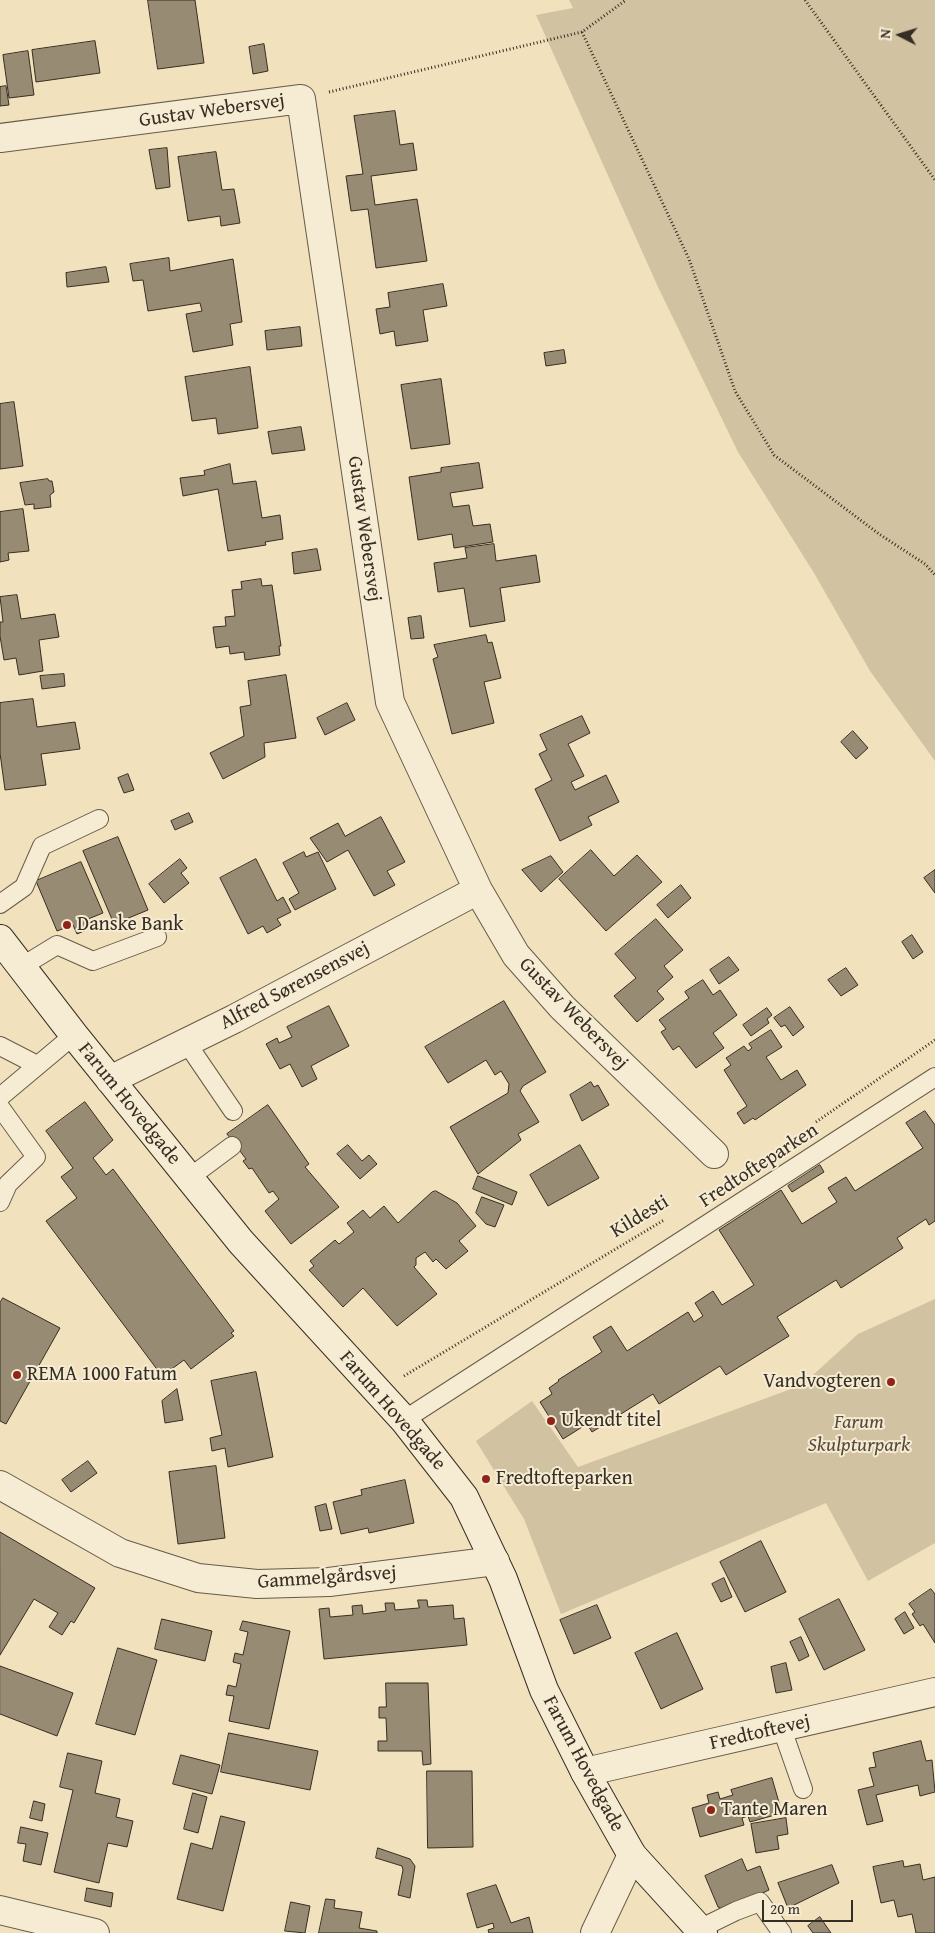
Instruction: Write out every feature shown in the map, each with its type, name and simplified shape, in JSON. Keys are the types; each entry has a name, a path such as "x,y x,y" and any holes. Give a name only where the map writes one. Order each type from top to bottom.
{"street":[{"name":"Gustav Webersvej","path":"0,138 301,98 390,702 478,890 516,955 562,1007 714,1154"},
{"name":"Alfred Sørensensvej","path":"110,1080 478,890"},
{"name":"Farum Hovedgade","path":"0,940 74,1036 241,1242 404,1420 464,1497 515,1608 544,1690 585,1772 632,1855 701,1931"},
{"name":"Gammelgårdsvej","path":"0,1485 120,1553 198,1578 256,1584 329,1582 495,1561"},
{"name":"Fredtoftevej","path":"585,1772 782,1729 935,1692"},
{"path":"595,1933 632,1855"},
{"path":"0,1910 95,1933"}],"lane":[{"path":"0,904 24,887 42,846 100,820"},
{"path":"21,967 57,945 93,961 157,937"},
{"path":"0,1097 74,1036"},
{"path":"186,1042 234,1111"},
{"path":"0,1046 37,1065"},
{"name":"Fredtofteparken","path":"404,1420 935,1077"},
{"path":"0,1107 36,1157 8,1184 0,1202"},
{"path":"189,1178 232,1146"},
{"path":"782,1729 803,1790"},
{"path":"701,1931 736,1911 760,1902 782,1933"}],"path":[{"path":"301,98 582,32 626,0"},
{"path":"805,0 935,180"},
{"path":"582,32 689,259 735,391 774,456 879,534 925,564 935,574"},
{"path":"812,1124 935,1040"},
{"name":"Kildesti","path":"378,1392 671,1216"}],"green space":[{"path":"569,0 935,0 935,761 870,671 814,573 738,452 658,287 536,15 573,8"},
{"name":"Farum Skulpturpark","path":"935,1299 935,1543 868,1581 826,1503 561,1614 524,1519 476,1441 532,1401 578,1467 802,1385 858,1334"}],"building":[{"path":"148,0 195,0 204,63 158,69"},
{"path":"95,41 100,73 36,82 32,50"},
{"path":"264,44 268,71 253,74 249,47"},
{"path":"28,51 34,95 9,98 3,55"},
{"path":"6,86 9,105 0,106 0,87"},
{"path":"395,111 400,145 413,143 417,170 371,176 375,205 417,199 427,261 376,268 368,209 351,211 346,176 363,174 354,116"},
{"path":"167,148 170,187 156,189 149,150"},
{"path":"216,152 222,190 234,189 240,223 221,226 220,216 188,221 178,157"},
{"path":"169,258 170,271 233,259 242,322 230,324 233,345 193,352 186,314 202,311 200,303 148,311 143,280 133,281 130,264"},
{"path":"106,267 109,282 67,287 66,273"},
{"path":"443,284 447,306 423,310 428,341 396,346 394,331 380,334 376,309 390,307 388,293"},
{"path":"300,327 302,346 267,350 265,331"},
{"path":"564,350 566,363 546,366 544,353"},
{"path":"250,367 258,428 218,434 216,418 192,421 185,377"},
{"path":"441,379 450,444 411,449 401,385"},
{"path":"14,402 23,466 0,469 0,404"},
{"path":"301,427 305,450 272,454 268,432"},
{"path":"479,463 483,488 450,493 453,507 469,505 473,526 490,524 493,542 454,548 452,534 418,540 409,477 441,472 441,468"},
{"path":"230,464 233,484 256,481 262,518 280,515 283,539 265,542 266,545 228,551 218,489 183,496 180,478 205,475 204,471"},
{"path":"48,479 52,481 54,492 50,495 51,507 34,509 34,504 25,505 20,483"},
{"path":"23,509 29,551 8,553 9,560 0,562 0,512"},
{"path":"494,544 496,561 536,555 540,582 500,588 505,621 470,627 464,588 438,592 434,563 467,558 465,548"},
{"path":"317,549 321,570 294,574 292,553"},
{"path":"261,579 262,586 272,585 281,646 279,646 280,655 245,660 244,652 230,654 229,646 216,648 213,627 226,626 225,617 235,616 232,590 242,589 241,582"},
{"path":"17,595 21,619 55,614 59,637 39,640 43,671 19,675 16,658 4,660 0,636 0,622 3,622 0,597"},
{"path":"421,616 424,638 411,639 408,618"},
{"path":"486,635 488,643 492,642 501,678 484,682 494,723 452,734 433,659 438,657 434,645"},
{"path":"64,674 65,686 42,689 40,676"},
{"path":"286,675 296,738 264,743 265,757 223,779 210,753 244,736 240,707 251,705 248,681"},
{"path":"33,699 37,727 75,722 80,749 41,754 46,785 5,790 0,753 0,703"},
{"path":"347,703 355,720 325,735 317,718"},
{"path":"582,716 590,733 568,744 584,776 571,782 575,790 606,775 619,802 588,817 592,825 560,841 535,789 552,780 539,754 547,750 540,735"},
{"path":"853,731 868,748 856,759 841,742"},
{"path":"128,774 134,790 124,793 118,778"},
{"path":"189,813 193,822 175,830 171,821"},
{"path":"381,817 405,862 387,871 395,885 374,896 348,850 327,862 310,838 338,823 345,836"},
{"path":"118,837 148,910 114,924 83,851"},
{"path":"591,850 614,876 637,855 662,882 606,931 559,879"},
{"path":"304,852 306,857 318,852 336,889 295,910 289,899 299,893 283,863"},
{"path":"551,856 563,872 541,892 522,870"},
{"path":"180,859 187,868 181,873 189,883 164,903 149,884"},
{"path":"256,859 277,901 283,897 291,912 277,919 281,925 267,933 263,926 248,934 220,878"},
{"path":"81,862 103,913 88,919 91,928 77,934 73,925 57,931 36,881"},
{"path":"935,870 935,893 924,878"},
{"path":"681,885 691,898 668,918 657,905"},
{"path":"656,919 683,950 664,966 673,977 657,991 664,999 637,1022 614,996 636,978 615,954"},
{"path":"912,935 923,952 913,959 902,942"},
{"path":"729,957 739,970 719,984 710,970"},
{"path":"846,968 858,985 841,996 828,980"},
{"path":"703,980 713,995 720,990 737,1015 713,1033 724,1048 696,1068 679,1046 673,1050 661,1032 666,1029 659,1020 689,998 685,992"},
{"path":"504,1001 546,1072 523,1086 520,1091 539,1122 518,1134 521,1140 478,1174 450,1127 508,1093 509,1084 501,1071 495,1075 486,1060 448,1083 425,1047"},
{"path":"329,1006 349,1046 311,1066 317,1079 302,1087 290,1064 280,1069 266,1044 277,1038 279,1043 292,1037 287,1027"},
{"path":"790,1007 804,1027 793,1036 785,1025 781,1027 774,1018"},
{"path":"767,1008 772,1015 767,1019 769,1023 751,1036 743,1025"},
{"path":"771,1030 782,1047 766,1057 781,1080 797,1070 806,1085 755,1120 753,1118 744,1124 737,1113 747,1106 724,1070 731,1065 726,1058 744,1046 748,1051 752,1048 749,1044"},
{"path":"591,1082 594,1087 598,1085 609,1105 582,1121 570,1095"},
{"path":"85,1102 113,1140 93,1158 106,1175 113,1169 234,1331 231,1333 234,1336 191,1369 184,1360 162,1376 46,1221 77,1198 61,1177 73,1168 46,1131"},
{"path":"268,1105 309,1164 305,1167 339,1207 291,1244 265,1211 279,1199 273,1191 269,1193 252,1168 249,1169 243,1161 246,1159 227,1134"},
{"path":"925,1111 935,1125 935,1221 929,1225 926,1219 897,1238 903,1248 841,1288 836,1280 777,1317 789,1336 726,1375 720,1366 659,1404 653,1394 592,1432 587,1424 563,1439 540,1402 552,1394 549,1388 558,1380 602,1352 593,1337 611,1326 627,1351 688,1312 694,1322 703,1316 695,1303 713,1291 722,1305 754,1285 719,1230 781,1190 802,1224 837,1202 828,1188 846,1177 855,1191 923,1148 906,1123"},
{"path":"348,1145 362,1161 369,1155 377,1164 360,1179 337,1154"},
{"path":"580,1145 599,1178 548,1206 530,1175"},
{"path":"820,1165 824,1172 792,1192 788,1186"},
{"path":"478,1176 517,1192 512,1205 473,1189"},
{"path":"436,1191 457,1203 476,1226 459,1241 468,1251 446,1269 436,1259 433,1262 425,1252 416,1258 416,1265 414,1267 437,1294 397,1326 363,1288 343,1307 309,1270 314,1266 310,1261 335,1240 339,1244 354,1232 347,1223 363,1210 370,1218 384,1206 398,1223 432,1192"},
{"path":"482,1197 504,1205 495,1227 486,1224 476,1213"},
{"name":"REMA 1000 Fatum","path":"3,1298 60,1328 6,1424 0,1421 0,1303"},
{"path":"256,1372 273,1457 228,1467 225,1448 212,1451 210,1438 222,1435 211,1381"},
{"path":"177,1389 183,1420 165,1423 162,1401"},
{"path":"88,1461 97,1473 71,1492 62,1480"},
{"path":"216,1466 225,1538 178,1544 169,1472"},
{"path":"405,1480 414,1523 369,1533 368,1528 341,1534 333,1502 362,1495 361,1490"},
{"path":"326,1504 332,1529 320,1531 315,1507"},
{"path":"0,1532 95,1588 74,1623 71,1621 62,1635 49,1627 58,1613 34,1599 0,1655"},
{"path":"761,1541 786,1592 745,1612 720,1562"},
{"path":"724,1578 732,1597 721,1602 712,1584"},
{"path":"931,1589 935,1594 935,1643 923,1624 920,1626 912,1614 915,1612 909,1604"},
{"path":"839,1599 865,1650 824,1670 799,1619"},
{"path":"418,1600 427,1600 428,1607 453,1605 454,1619 464,1618 467,1645 324,1659 319,1609 329,1608 330,1617 353,1615 352,1606 362,1605 363,1614 386,1611 385,1603 394,1603 395,1610 419,1608"},
{"path":"597,1605 611,1638 574,1654 560,1620"},
{"path":"905,1612 914,1628 904,1634 895,1619"},
{"path":"162,1619 212,1631 205,1661 155,1649"},
{"path":"243,1621 290,1631 269,1729 229,1721 234,1696 226,1695 228,1685 236,1687 241,1664 233,1662 235,1653 243,1655 248,1632 240,1630"},
{"path":"677,1633 703,1689 661,1709 635,1653"},
{"path":"801,1637 809,1656 799,1661 790,1642"},
{"path":"118,1648 157,1660 135,1735 96,1724"},
{"path":"786,1663 792,1690 776,1693 771,1667"},
{"path":"0,1666 73,1693 57,1736 0,1714"},
{"path":"386,1683 428,1683 431,1764 423,1765 422,1751 378,1751 378,1741 387,1741 386,1718 379,1718 379,1707 386,1707"},
{"path":"229,1733 318,1751 310,1790 221,1772"},
{"path":"921,1741 926,1761 932,1760 935,1792 920,1796 918,1785 876,1795 883,1821 867,1825 858,1790 874,1786 869,1768 876,1767 873,1753"},
{"path":"68,1753 102,1761 95,1793 120,1799 116,1817 133,1821 127,1847 108,1843 99,1883 54,1872 73,1790 60,1787"},
{"path":"181,1755 220,1765 212,1794 173,1784"},
{"path":"427,1771 472,1771 473,1847 428,1848"},
{"path":"772,1778 782,1813 750,1822 748,1816 742,1818 744,1825 700,1837 692,1808 709,1803 707,1795 718,1792 720,1799 733,1795 731,1790"},
{"path":"193,1793 207,1797 198,1833 184,1829"},
{"path":"34,1801 45,1804 42,1821 30,1818"},
{"path":"221,1816 245,1822 223,1911 177,1899 191,1843 212,1849"},
{"path":"786,1818 788,1834 777,1836 779,1849 756,1853 751,1824"},
{"path":"21,1827 48,1833 41,1865 23,1861 26,1844 18,1843"},
{"path":"378,1848 410,1859 415,1866 410,1898 398,1895 403,1870 402,1866 376,1858"},
{"path":"742,1859 747,1871 760,1866 769,1890 725,1910 718,1907 705,1876"},
{"path":"903,1861 904,1867 920,1864 923,1880 935,1877 935,1933 916,1933 912,1914 898,1917 894,1900 881,1903 873,1867"},
{"path":"832,1865 839,1883 788,1908 778,1883"},
{"path":"496,1885 511,1923 529,1917 533,1933 489,1933 488,1930 494,1928 493,1923 477,1928 467,1894"},
{"path":"87,1888 113,1893 111,1907 85,1901"},
{"path":"326,1899 335,1900 334,1908 362,1912 359,1928 377,1931 377,1933 319,1933"},
{"path":"291,1902 310,1906 305,1933 285,1931"},
{"path":"820,1917 831,1933 813,1933 808,1926"}],"place":[{"name":"Danske Bank","path":"67,925"},
{"name":"REMA 1000 Fatum","path":"17,1375"},
{"name":"Vandvogteren","path":"891,1382"},
{"name":"Ukendt titel","path":"551,1421"},
{"name":"Fredtofteparken","path":"486,1479"},
{"name":"Tante Maren","path":"711,1810"}]}
